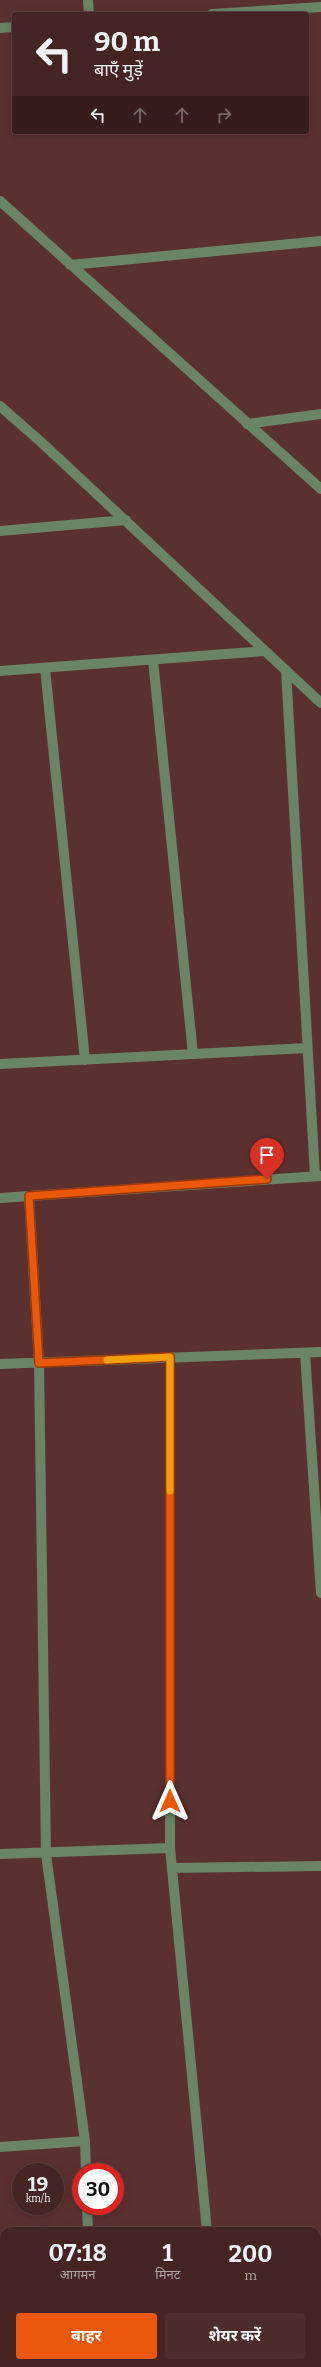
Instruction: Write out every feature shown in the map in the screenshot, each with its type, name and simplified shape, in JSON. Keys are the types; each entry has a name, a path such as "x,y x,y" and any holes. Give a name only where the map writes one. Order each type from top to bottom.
{"street":[{"path":"88,0 89,12"},
{"path":"230,12 302,4 321,7"},
{"path":"0,28 12,27"},
{"path":"0,201 321,489"},
{"path":"70,264 321,241"},
{"path":"0,406 126,520 321,703"},
{"path":"247,424 321,414"},
{"path":"0,531 126,520"},
{"path":"0,671 265,651"},
{"path":"153,660 193,1054"},
{"path":"45,668 85,1060"},
{"path":"0,1198 318,1176 307,1048 286,670"},
{"path":"0,1064 307,1048"},
{"path":"29,1196 39,1363 46,1854 85,2141 86,2163"},
{"path":"0,1364 321,1352"},
{"path":"305,1353 321,1593"},
{"path":"170,1357 170,1848 207,2227"},
{"path":"0,1854 46,1854 170,1848"},
{"path":"172,1868 321,1866"},
{"path":"0,2147 85,2141"},
{"path":"87,2215 88,2227"}],"slow traffic":[{"path":"107,1360 170,1357 170,1491"}],"route":[{"path":"170,1801 170,1357 39,1363 29,1196 267,1179"}]}
